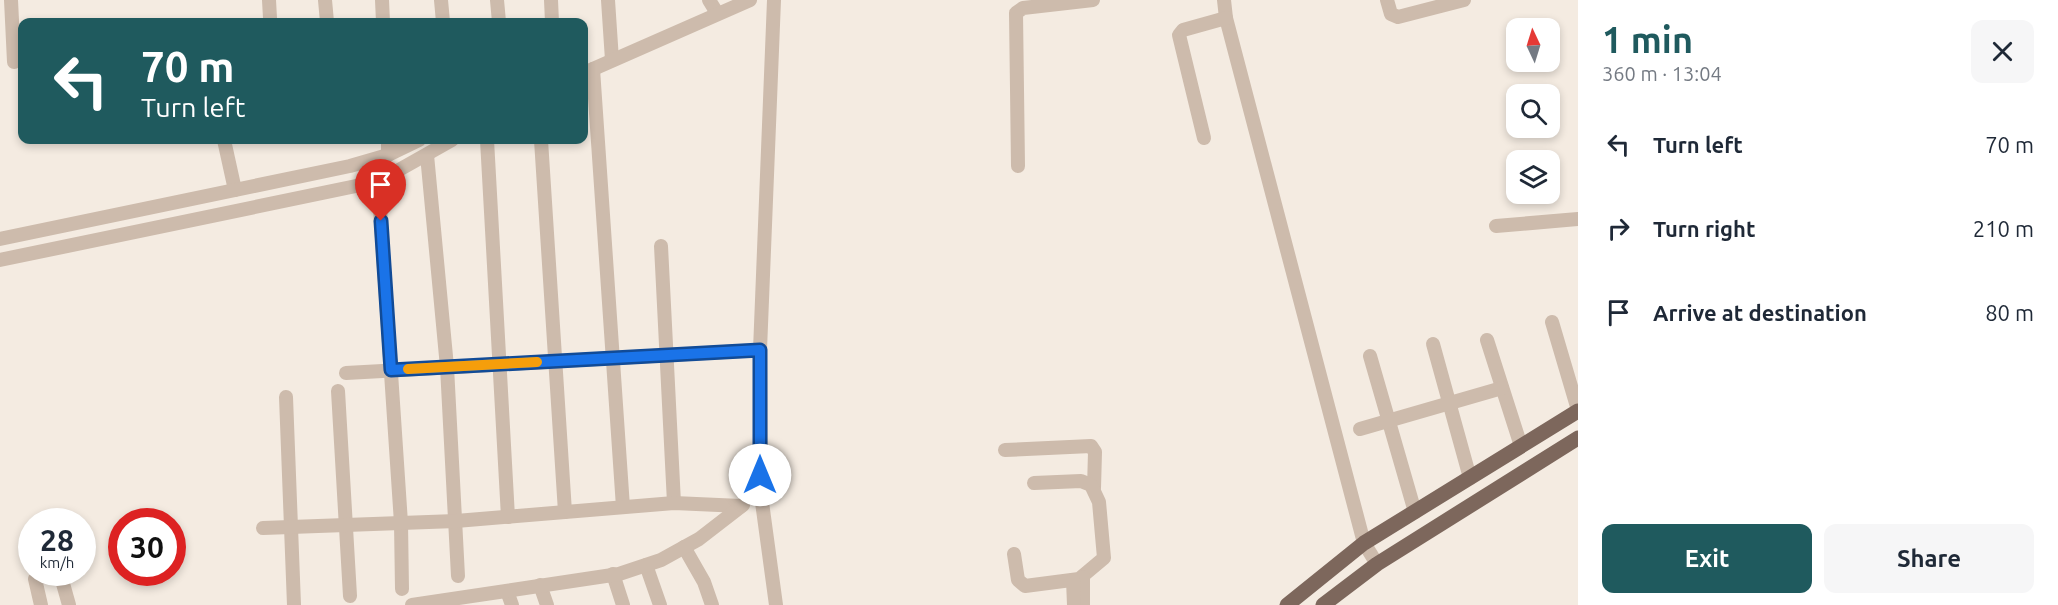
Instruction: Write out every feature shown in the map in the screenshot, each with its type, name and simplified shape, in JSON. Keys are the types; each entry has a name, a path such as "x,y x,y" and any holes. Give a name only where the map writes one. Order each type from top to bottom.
{"main road":[{"path":"1287,605 1364,543 1578,410"},
{"path":"1323,605 1377,564 1578,438"}],"street":[{"path":"10,0 17,29 14,62"},
{"path":"269,0 270,18"},
{"path":"325,0 327,18"},
{"path":"382,0 383,18"},
{"path":"441,0 443,18"},
{"path":"497,0 499,18"},
{"path":"551,0 552,18"},
{"path":"608,0 612,60"},
{"path":"709,0 717,13"},
{"path":"623,507 588,71 750,0"},
{"path":"774,0 760,350 761,495 776,605"},
{"path":"1018,166 1017,13 1023,8 1093,0"},
{"path":"1224,0 1226,18 1364,543 1377,564"},
{"path":"1387,0 1391,14 1398,17 1464,0"},
{"path":"1204,138 1178,43 1179,35 1183,30 1226,18"},
{"path":"225,144 235,190"},
{"path":"388,144 388,155"},
{"path":"0,238 350,166 388,155 411,144"},
{"path":"0,260 356,186 427,155 445,144"},
{"path":"487,144 508,517"},
{"path":"541,144 565,512"},
{"path":"427,155 447,367 458,576"},
{"path":"378,178 401,523 402,589"},
{"path":"1496,226 1578,219"},
{"path":"661,246 674,502"},
{"path":"1552,322 1578,410"},
{"path":"1487,340 1521,446"},
{"path":"1433,344 1470,478"},
{"path":"346,373 760,350"},
{"path":"1370,356 1415,512"},
{"path":"1360,429 1503,388"},
{"path":"338,391 348,525 350,596"},
{"path":"286,397 294,605"},
{"path":"1005,450 1091,446 1095,452 1094,488 1099,502 1104,558 1078,579 1022,585 1018,580 1014,555"},
{"path":"1034,483 1081,481 1094,488"},
{"path":"412,605 473,600 507,591 613,574 646,565 684,547 741,506 761,495"},
{"path":"263,528 456,521 674,502 741,506"},
{"path":"684,547 704,582 712,605"},
{"path":"646,565 660,605"},
{"path":"613,574 623,605"},
{"path":"1074,605 1078,579"},
{"path":"1078,579 1083,605"},
{"path":"540,585 547,605"},
{"path":"36,586 41,605"},
{"path":"64,586 69,605"},
{"path":"507,591 512,605"}],"slow traffic":[{"path":"408,369 537,362"}],"route":[{"path":"381,221 391,370 760,350 760,475"}]}
